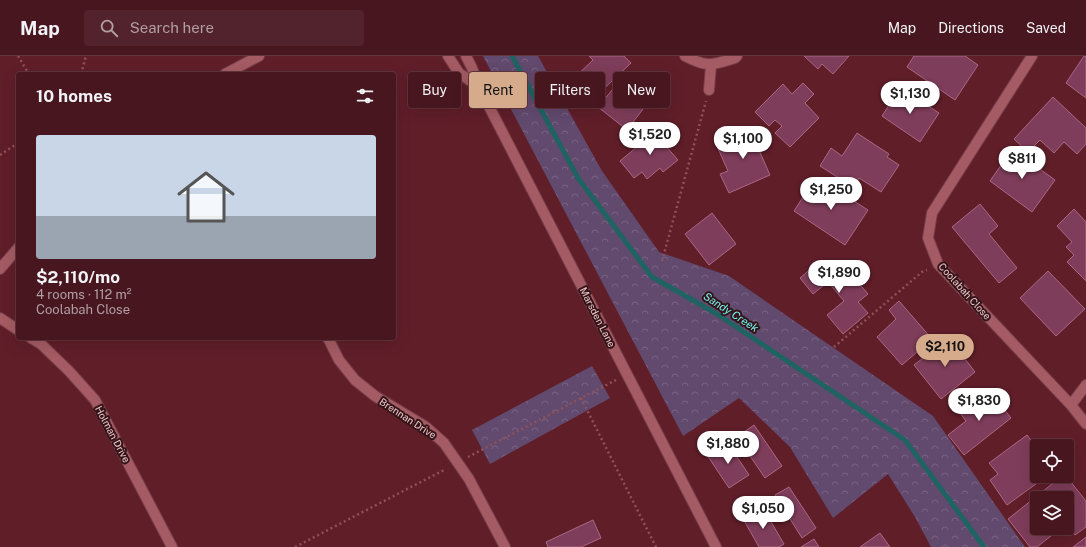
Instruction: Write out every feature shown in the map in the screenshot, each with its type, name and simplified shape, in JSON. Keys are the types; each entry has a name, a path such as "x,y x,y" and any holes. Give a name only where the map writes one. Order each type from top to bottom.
{"street":[{"path":"229,72 259,56"},
{"name":"Marsden Lane","path":"448,56 459,73 469,80"},
{"name":"Marsden Lane","path":"466,56 473,72"},
{"path":"685,56 697,62 711,65 737,56"},
{"name":"Coolabah Close","path":"1032,56 932,213 928,238 938,264 1071,404 1086,424"},
{"path":"709,90 711,65"},
{"name":"Marsden Lane","path":"490,108 716,547"},
{"path":"0,269 16,250"},
{"path":"0,318 16,329"},
{"name":"Holman Drive","path":"34,340 41,344 64,366 95,400 172,547"},
{"name":"Brennan Drive","path":"329,340 339,360 355,380 375,396 426,427 444,443 469,479 505,547"},
{"path":"1071,404 1086,385"}],"path":[{"path":"18,56 28,72"},
{"path":"82,72 86,56"},
{"path":"662,261 704,113 709,90"},
{"path":"0,155 16,144"},
{"path":"834,348 922,272 938,264"},
{"path":"581,398 656,547"}],"green space":[{"path":"483,56 538,56 547,72 535,72 535,108 567,108 602,171 659,252 729,276 933,416 1025,547 931,547 915,517 888,474 833,518 790,447 739,398 683,436 510,108 527,108 527,72 491,72"},
{"path":"592,366 610,398 490,464 472,430"}],"building":[{"path":"589,56 624,56 631,63 621,72 613,72 613,80 605,88 605,72 580,72 593,60"},
{"path":"804,56 849,56 833,74 822,64 818,69"},
{"path":"914,56 965,56 978,65 955,100 907,67"},
{"path":"1084,56 1086,56 1086,98 1066,83"},
{"path":"803,83 814,94 805,103 819,118 790,147 775,133 782,126 775,120 769,126 755,112 783,84 792,94"},
{"path":"900,88 939,113 920,142 882,116"},
{"path":"613,89 613,108 644,108 627,130 599,108 605,108 605,99"},
{"path":"1053,97 1086,128 1086,144 1077,154 1064,142 1054,153 1040,140 1028,152 1014,139"},
{"path":"756,126 765,147 759,150 770,175 729,193 720,174 728,171 716,144"},
{"path":"661,127 671,140 665,145 678,160 663,172 660,168 647,179 642,172 634,178 620,161"},
{"path":"857,133 889,154 887,157 899,165 881,192 859,178 853,187 820,166 831,148 842,156"},
{"path":"1012,149 1055,180 1032,212 990,181"},
{"path":"816,177 868,210 845,245 794,211"},
{"path":"980,204 998,226 989,234 1017,268 999,283 952,227"},
{"path":"1074,209 1086,222 1086,281 1067,262 1074,255 1066,247 1072,242 1057,226"},
{"path":"712,213 736,244 709,265 685,234"},
{"path":"840,261 868,294 858,302 868,313 843,334 827,315 844,301 828,282 813,294 800,278 814,266 818,271 826,264 830,269"},
{"path":"1048,271 1085,309 1056,336 1020,298"},
{"path":"899,301 932,339 902,365 877,337 896,319 889,310"},
{"path":"949,338 975,372 941,399 914,365"},
{"path":"989,390 1011,418 964,455 948,435 966,421 960,413"},
{"path":"754,425 782,466 765,478 737,437"},
{"path":"1027,435 1030,439 1030,483 1037,483 1007,505 990,480 998,474 989,463"},
{"path":"727,442 749,475 729,488 707,455"},
{"path":"1053,483 1072,483 1086,501 1086,527 1075,535 1074,534 1074,491 1043,491"},
{"path":"789,487 816,528 802,538 775,495"},
{"path":"1030,501 1030,535 1052,535 1037,547 1030,547 1008,519"},
{"path":"756,509 762,519 767,515 784,544 779,547 759,547 742,517"},
{"path":"593,520 601,538 581,547 548,547 546,542"},
{"path":"880,533 890,547 860,547"},
{"path":"1086,537 1086,547 1073,547"},
{"path":"814,539 819,547 801,547"}],"waterway":[{"name":"Sandy Creek","path":"512,56 578,178 652,277 717,314 905,440 984,547"}]}
